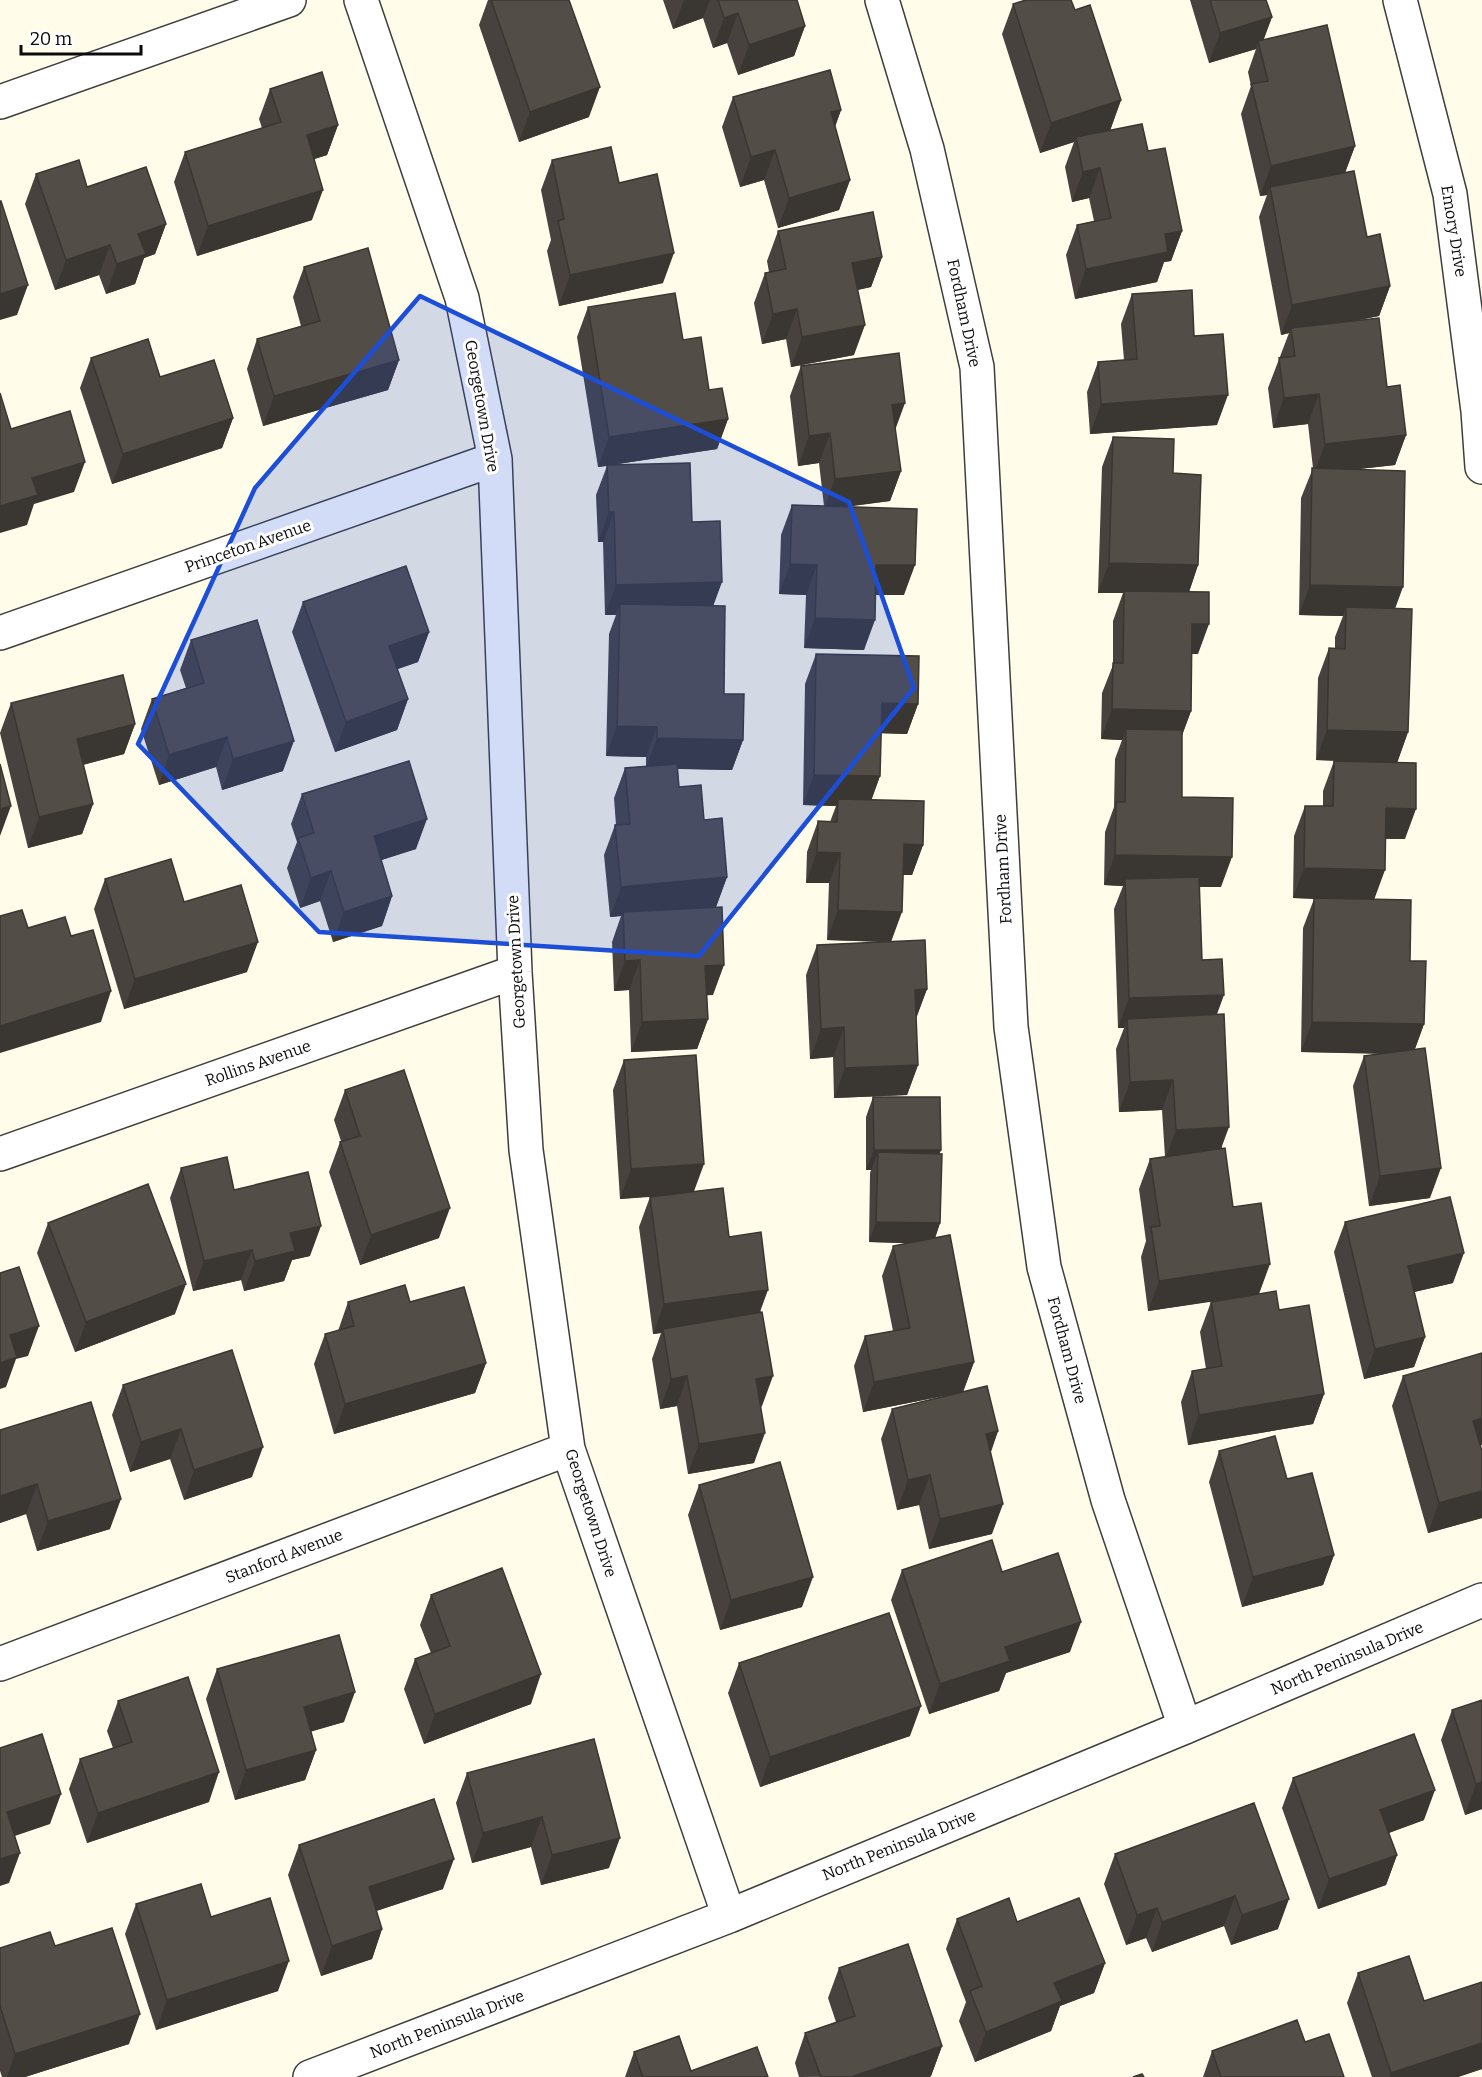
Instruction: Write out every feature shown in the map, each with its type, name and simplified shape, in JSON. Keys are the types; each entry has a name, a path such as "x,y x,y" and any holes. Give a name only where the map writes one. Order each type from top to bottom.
{"street":[{"path":"0,102 289,0"},
{"name":"Georgetown Drive","path":"361,0 462,298 495,459 516,972 526,1150 568,1449 729,1916"},
{"name":"Fordham Drive","path":"882,0 927,149 977,367 1011,1027 1044,1267 1108,1500 1185,1727"},
{"name":"Emory Drive","path":"1400,0 1450,194 1478,411 1482,467"},
{"name":"Princeton Avenue","path":"0,633 495,459"},
{"name":"Rollins Avenue","path":"0,1154 516,972"},
{"name":"Stanford Avenue","path":"0,1664 568,1449"},
{"name":"North Peninsula Drive","path":"310,2077 729,1916 1185,1727 1482,1600"}],"highlighted area":[{"path":"420,296 849,502 914,688 699,956 319,932 138,744 255,488"}],"building":[{"path":"491,0 569,0 600,87 530,112"},
{"path":"718,0 797,0 805,26 749,45 738,13 724,18"},
{"path":"1026,0 1071,0 1075,10 1090,5 1121,100 1051,123 1013,4"},
{"path":"1210,0 1266,0 1272,17 1220,33"},
{"path":"1327,25 1355,146 1271,166 1251,84 1268,81 1258,41"},
{"path":"830,70 841,110 831,112 850,180 789,198 775,150 751,157 733,97"},
{"path":"322,72 338,125 307,135 323,190 208,226 185,152 281,122 270,89"},
{"path":"1142,124 1148,151 1165,148 1182,231 1165,234 1168,252 1086,269 1077,225 1111,218 1100,168 1083,172 1076,137"},
{"path":"611,147 619,183 657,174 674,253 570,275 558,221 564,219 552,160"},
{"path":"79,160 87,187 146,167 166,224 138,234 146,254 117,264 110,245 66,260 36,174"},
{"path":"1354,171 1367,237 1380,234 1390,286 1292,305 1270,187"},
{"path":"0,201 28,285 0,294"},
{"path":"873,212 882,257 852,263 865,325 802,337 797,309 773,314 765,273 786,269 778,231"},
{"path":"368,248 399,360 274,396 257,339 320,321 304,267"},
{"path":"1192,290 1194,336 1223,334 1228,395 1101,404 1098,362 1137,359 1132,294"},
{"path":"675,293 683,340 701,337 709,390 722,388 728,419 609,437 588,307"},
{"path":"1379,318 1387,387 1400,385 1406,435 1325,444 1319,394 1284,398 1279,358 1295,356 1291,328"},
{"path":"148,339 160,377 214,360 233,418 123,454 91,358"},
{"path":"899,353 905,403 892,405 901,471 835,479 830,433 809,436 801,366"},
{"path":"0,393 11,429 70,411 85,462 32,478 38,495 0,506"},
{"path":"1113,437 1174,439 1173,473 1201,475 1198,565 1109,563"},
{"path":"690,463 692,522 720,521 722,582 616,585 614,512 609,512 607,465"},
{"path":"1312,468 1405,471 1403,587 1310,585"},
{"path":"792,505 917,509 915,565 876,565 875,620 815,618 817,565 790,564"},
{"path":"406,566 429,632 389,646 408,699 346,722 303,602"},
{"path":"1124,591 1209,592 1209,624 1192,624 1191,711 1112,709 1113,663 1123,663"},
{"path":"620,604 725,606 724,694 744,694 743,740 657,738 657,727 617,726"},
{"path":"1346,607 1412,609 1408,732 1327,730 1329,648 1345,649"},
{"path":"257,620 294,741 233,759 227,737 169,755 152,699 204,683 191,640"},
{"path":"816,654 919,656 918,704 882,703 880,776 814,775"},
{"path":"123,675 135,724 77,739 93,804 39,817 11,703"},
{"path":"1126,729 1182,730 1182,797 1233,798 1232,857 1115,855 1116,802 1125,802"},
{"path":"409,761 427,819 374,836 392,896 344,912 331,871 311,878 298,838 314,833 302,794"},
{"path":"1334,761 1416,763 1416,809 1386,808 1385,870 1304,868 1305,806 1333,806"},
{"path":"0,764 11,806 0,809"},
{"path":"677,764 679,787 701,785 704,820 722,818 727,877 621,887 615,825 630,824 625,768"},
{"path":"838,799 924,801 923,845 904,844 902,912 838,910 840,853 817,852 818,821 837,822"},
{"path":"171,859 184,902 241,885 258,942 135,979 105,879"},
{"path":"1199,877 1202,960 1222,959 1224,995 1129,998 1125,879"},
{"path":"1314,898 1411,900 1410,961 1426,961 1424,1024 1312,1022"},
{"path":"722,907 724,965 705,966 708,1019 642,1022 640,960 625,961 623,912"},
{"path":"22,910 28,928 65,917 71,936 93,930 111,991 0,1026 0,916"},
{"path":"925,940 927,989 915,990 918,1065 845,1068 844,1027 821,1029 817,945"},
{"path":"1224,1014 1229,1127 1176,1130 1173,1080 1130,1082 1127,1019"},
{"path":"1425,1048 1441,1168 1380,1176 1364,1056"},
{"path":"696,1055 704,1164 631,1169 624,1060"},
{"path":"404,1070 450,1208 371,1235 340,1142 360,1136 345,1090"},
{"path":"873,1097 940,1097 941,1150 874,1150"},
{"path":"1225,1148 1233,1207 1261,1203 1270,1264 1159,1281 1151,1227 1160,1226 1150,1159"},
{"path":"878,1152 942,1154 940,1223 876,1222"},
{"path":"227,1157 234,1190 308,1172 321,1226 290,1233 295,1251 255,1261 252,1250 204,1261 181,1168"},
{"path":"148,1184 186,1284 86,1322 48,1223"},
{"path":"723,1188 729,1237 761,1232 768,1290 664,1304 650,1197"},
{"path":"1450,1197 1464,1253 1408,1266 1425,1337 1375,1349 1345,1222"},
{"path":"950,1235 974,1362 874,1382 865,1336 910,1328 893,1246"},
{"path":"19,1267 39,1326 10,1335 17,1357 0,1363 0,1273"},
{"path":"405,1285 410,1302 464,1287 486,1363 345,1404 325,1334 354,1326 348,1302"},
{"path":"1276,1291 1279,1310 1309,1305 1324,1394 1199,1415 1192,1371 1222,1366 1211,1302"},
{"path":"762,1312 773,1376 756,1379 765,1433 699,1444 687,1376 671,1379 663,1329"},
{"path":"232,1350 263,1447 194,1470 181,1429 141,1442 123,1385"},
{"path":"1482,1353 1482,1418 1473,1421 1482,1451 1482,1491 1439,1503 1403,1376"},
{"path":"987,1386 998,1431 986,1434 1003,1504 940,1519 930,1475 908,1480 892,1409"},
{"path":"91,1402 121,1499 48,1521 37,1484 0,1496 0,1430"},
{"path":"1275,1436 1287,1479 1312,1473 1334,1555 1253,1577 1219,1451"},
{"path":"780,1462 813,1577 731,1600 699,1485"},
{"path":"992,1540 1002,1572 1058,1553 1081,1622 1005,1647 1010,1661 940,1684 902,1570"},
{"path":"502,1568 541,1674 435,1714 415,1659 450,1646 431,1595"},
{"path":"889,1613 921,1706 770,1757 739,1663"},
{"path":"339,1635 355,1692 304,1707 316,1750 246,1770 217,1669"},
{"path":"188,1677 219,1772 98,1813 80,1759 132,1742 118,1701"},
{"path":"1482,1700 1482,1782 1476,1784 1452,1710"},
{"path":"42,1734 61,1794 7,1812 20,1853 0,1859 0,1748"},
{"path":"1414,1734 1435,1790 1380,1810 1397,1855 1329,1879 1293,1778"},
{"path":"594,1739 620,1838 552,1855 542,1817 483,1833 467,1773"},
{"path":"434,1799 454,1859 369,1887 382,1929 332,1946 299,1845"},
{"path":"1254,1803 1289,1899 1242,1915 1235,1896 1162,1922 1157,1908 1137,1915 1115,1854"},
{"path":"201,1884 211,1917 270,1898 289,1961 167,2000 136,1904"},
{"path":"1009,1898 1017,1922 1079,1898 1105,1963 1054,1983 1062,2001 986,2032 970,1991 982,1986 957,1919"},
{"path":"112,1928 140,2014 15,2054 0,2006 0,1948 50,1932 55,1946"},
{"path":"908,1944 942,2046 851,2077 821,2077 805,2033 855,2016 839,1968"},
{"path":"1409,1956 1424,2001 1482,1982 1482,2043 1391,2073 1358,1973"},
{"path":"1297,2020 1305,2042 1329,2034 1344,2077 1221,2077 1212,2051"},
{"path":"679,2036 691,2071 757,2047 768,2077 643,2077 634,2052"}]}
